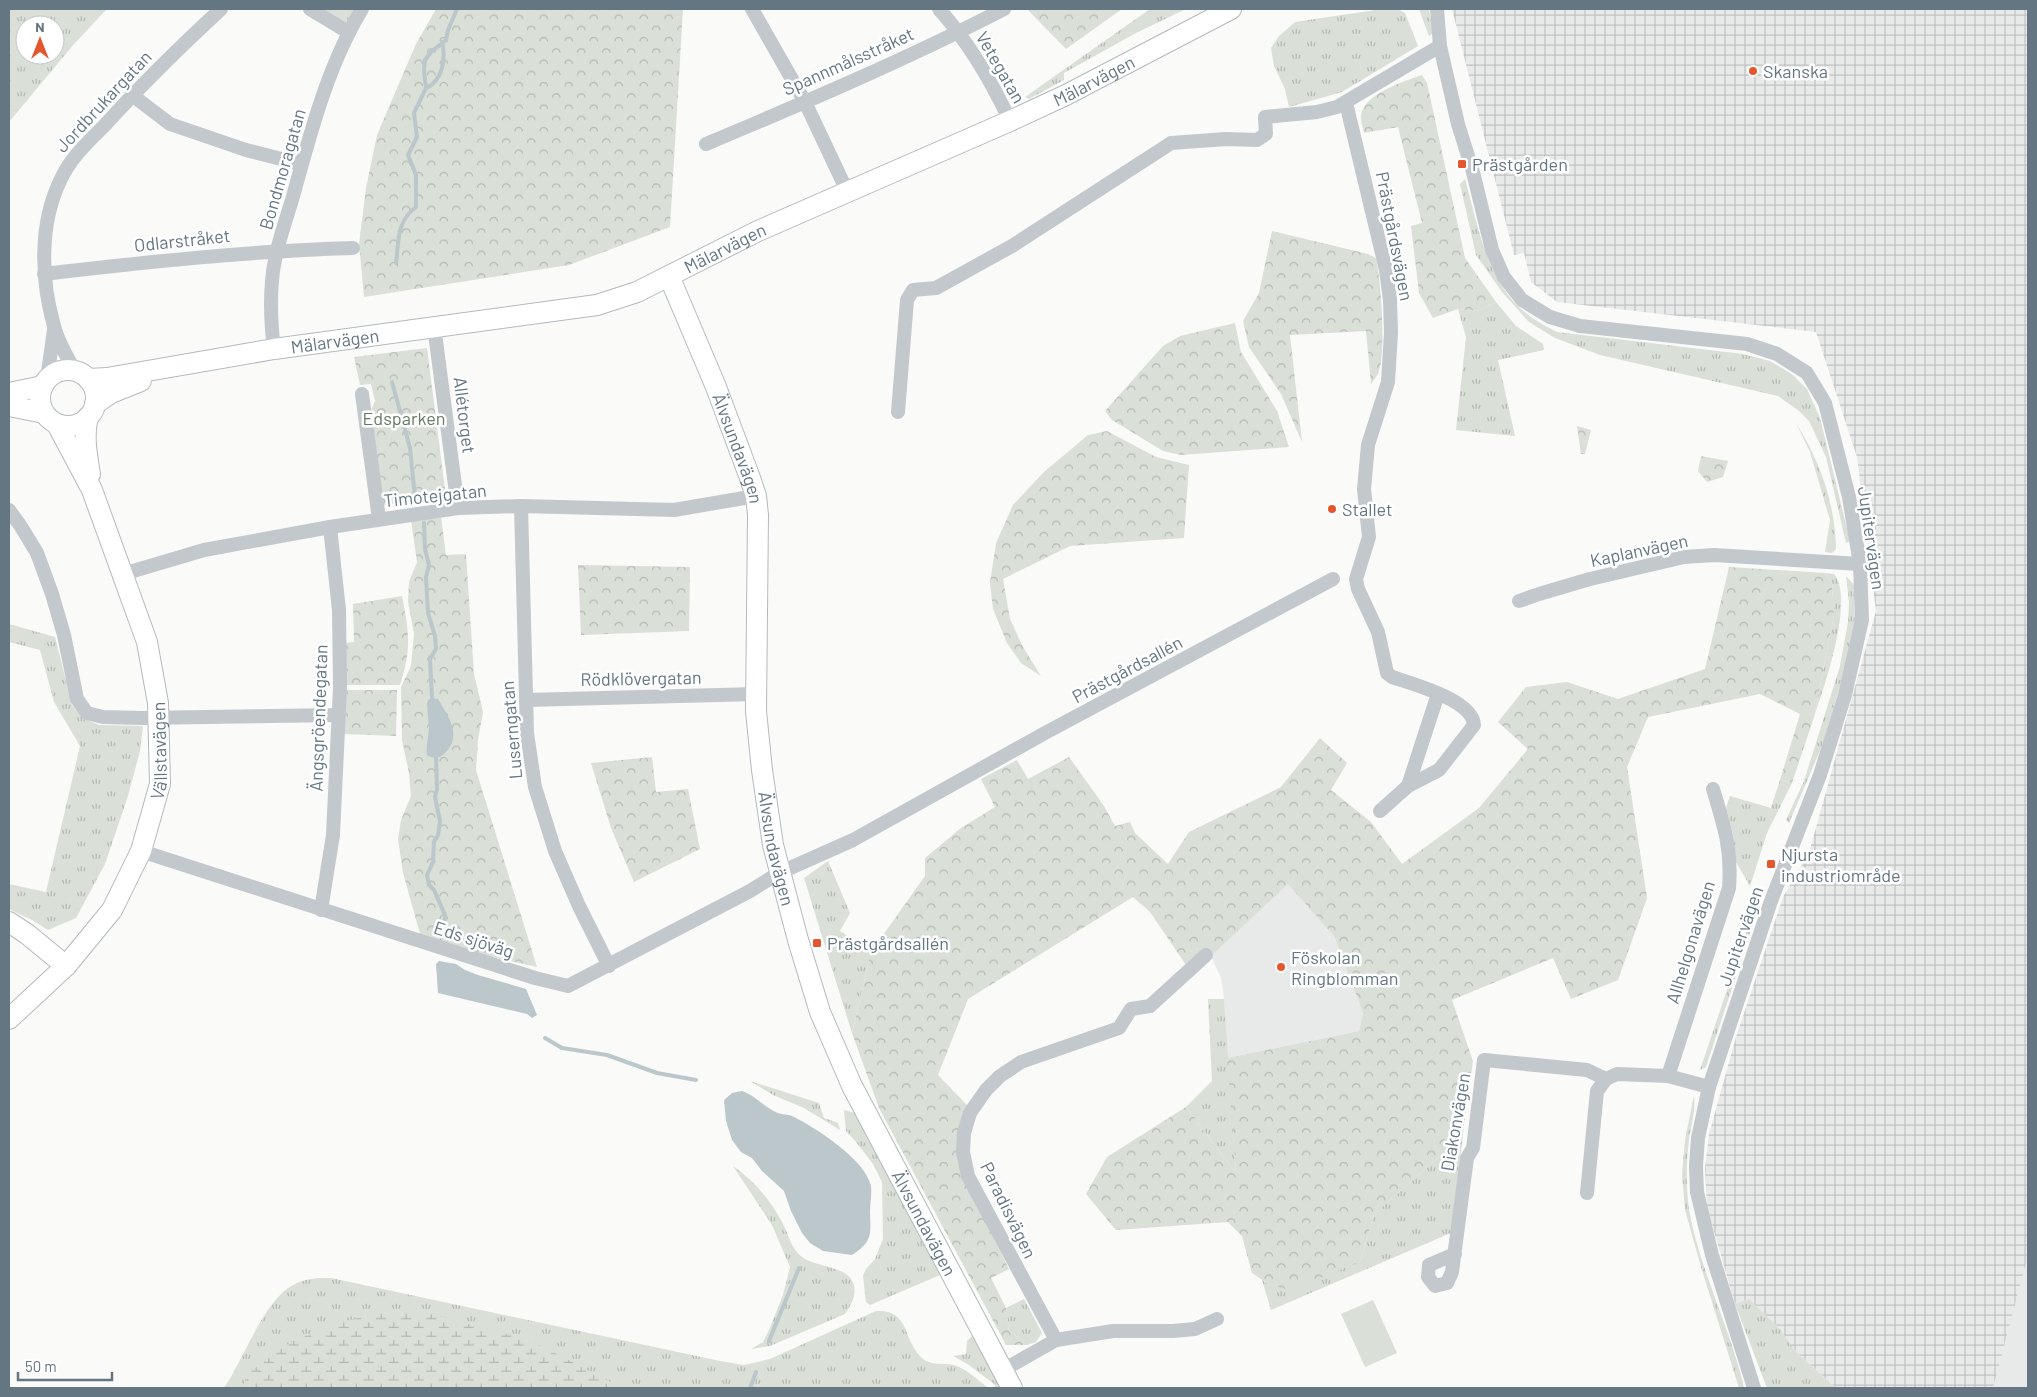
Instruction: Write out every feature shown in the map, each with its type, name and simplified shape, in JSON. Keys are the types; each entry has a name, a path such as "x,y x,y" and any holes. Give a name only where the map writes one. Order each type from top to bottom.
{"main road":[{"name":"Mälarvägen","path":"82,375 107,378 274,349 597,305 637,292 758,231 848,194 1066,95 1231,9"},
{"name":"Älvsundavägen","path":"669,276 716,387 756,496 758,515 756,711 762,770 779,873 820,1012 852,1086 1012,1388"},
{"name":"Mälarvägen","path":"91,411 111,393 182,365"},
{"path":"9,394 45,382 62,371 82,375 94,391 91,411 76,425 66,426 51,418 9,406"},
{"path":"45,382 41,399 51,418"},
{"name":"Vällstavägen","path":"91,411 85,430 85,440 92,490"},
{"name":"Vällstavägen","path":"51,418 92,490 123,574 147,642 159,718 160,784 140,851 112,910 66,966"},
{"path":"9,922 66,966 9,1018"}],"street":[{"name":"Jordbrukargatan","path":"82,375 54,326 44,274 44,248 48,216 60,182 72,159 132,95 220,9"},
{"path":"310,9 348,32"},
{"name":"Bondmoragatan","path":"274,349 270,318 272,279 278,250 301,164 330,74 348,32 362,9"},
{"path":"752,9 805,102 848,194"},
{"name":"Vetegatan","path":"939,9 959,32 981,64 1010,121"},
{"name":"Spannmålsstråket","path":"706,144 805,102 959,32 1004,9"},
{"name":"Jupitervägen","path":"1436,9 1440,46 1458,124 1473,172 1492,250 1504,277 1522,300 1550,317 1580,326 1747,344 1777,354 1807,374 1825,403 1848,497 1860,564 1862,620 1844,695 1820,775 1771,901 1709,1087 1698,1138 1697,1192 1712,1255 1754,1388"},
{"name":"Jupitervägen","path":"1439,27 1442,9"},
{"path":"898,412 907,300 913,290 936,288 1012,246 1171,143 1226,139 1257,140 1266,134 1265,117 1317,112 1346,102 1440,46"},
{"path":"132,95 170,124 246,150 301,164"},
{"name":"Prästgårdsvägen","path":"1346,102 1386,270 1391,333 1388,382 1368,445 1364,489 1369,537 1356,580 1358,589 1378,632 1387,673 1392,677 1448,697 1471,714 1474,725 1439,770 1408,786 1380,811"},
{"name":"Odlarstråket","path":"44,274 176,258 278,250 353,248"},
{"name":"Jordbrukargatan","path":"45,382 54,326"},
{"name":"Allétorget","path":"434,326 458,508"},
{"path":"362,394 379,519"},
{"name":"Timotejgatan","path":"123,574 204,550 330,527 458,508 520,506 674,510 756,496"},
{"name":"Luserngatan","path":"520,506 527,734 535,787 552,842 579,906 609,966"},
{"path":"9,510 36,553 52,594 64,635 77,699 87,713 103,717 159,718 339,715"},
{"name":"Ängsgröendegatan","path":"321,910 333,835 339,715 339,610 330,527"},
{"name":"Kaplanvägen","path":"1519,601 1596,578 1684,557 1714,555 1860,564"},
{"name":"Prästgårdsallén","path":"779,873 853,840 1045,733 1333,579"},
{"name":"Rödklövergatan","path":"526,700 757,694"},
{"path":"1408,786 1438,694"},
{"name":"Allhelgonavägen","path":"1668,1076 1729,888 1731,862 1727,836 1713,789"},
{"name":"Eds sjöväg","path":"140,851 535,978 568,986 750,891 779,873"},
{"name":"Paradisvägen","path":"1056,1340 968,1176 963,1152 964,1133 970,1113 986,1090 1000,1076 1021,1062 1119,1028 1131,1009 1150,1006 1206,955"},
{"name":"Diakonvägen","path":"1455,1254 1467,1158 1473,1148 1484,1060 1587,1070 1606,1079"},
{"path":"1587,1193 1597,1090 1606,1079 1618,1074 1668,1076 1709,1087"},
{"path":"1003,1370 1056,1340 1113,1331 1195,1329 1217,1319"}],"shaded area":[{"path":"1452,9 2028,9 2028,1255 1993,1388 1836,1388 1796,1352 1780,1329 1749,1299 1735,1304 1707,1207 1705,1168 1709,1134 1736,1037 1783,897 1809,853 1876,611 1857,457 1816,332 1557,302 1531,282 1524,253 1514,255"},
{"path":"432,698 438,699 449,719 453,733 453,740 450,746 443,755 436,758 427,755 429,730 427,704 428,700"},
{"name":"Föskolan Ringblomman","path":"1288,883 1334,936 1363,1013 1359,1031 1227,1058 1221,978 1211,956"},
{"path":"439,961 456,964 478,975 526,989 537,1015 532,1018 527,1014 438,993 436,964"},
{"path":"742,1091 773,1111 792,1116 826,1136 850,1155 867,1176 871,1186 870,1233 867,1242 852,1255 823,1251 810,1243 802,1233 791,1211 784,1191 762,1171 752,1158 741,1152 732,1140 726,1121 724,1100 732,1093"},
{"path":"2028,1255 2028,1388 1993,1388 2017,1293"}],"green space":[{"path":"9,9 107,9 65,55 65,15 15,15 15,65 56,65 9,122"},
{"path":"318,9 357,9 349,25"},
{"path":"436,9 683,9 670,227 569,265 364,297 359,244 366,188 377,135 416,44"},
{"path":"1027,9 1122,9 1066,49"},
{"path":"1150,9 1186,9 1136,33 1064,73 1064,80 1029,99 1025,97"},
{"path":"1382,9 1398,9 1405,13 1418,46 1342,92 1289,107 1285,89 1274,66 1271,48 1279,36 1295,22"},
{"path":"1419,9 1429,9 1433,33 1429,36"},
{"path":"1422,75 1427,83 1465,258 1496,302 1477,311 1458,309 1433,318 1419,293 1411,226 1422,223 1398,127 1364,133 1361,117 1363,109 1376,95 1395,85"},
{"path":"1465,179 1478,229 1498,279 1507,294 1518,306 1541,324 1557,332 1743,354 1770,361 1793,375 1807,389 1820,418 1850,541 1846,543 1826,457 1809,421 1799,411 1778,396 1600,355 1555,338 1528,321 1502,292 1476,255 1460,184"},
{"path":"1272,231 1368,254 1376,258 1378,268 1382,315 1382,348 1379,371 1371,384 1366,331 1290,335 1302,442 1281,394 1249,347 1243,321 1259,293"},
{"path":"1496,302 1516,326 1543,344 1544,350 1498,360 1515,436 1456,430 1466,337 1458,309 1477,311"},
{"path":"1235,323 1241,352 1277,411 1289,447 1181,455 1163,451 1112,420 1105,411 1163,346 1180,336"},
{"name":"Edsparken","path":"427,348 446,497 383,505 370,413 375,401 371,384 360,385 354,357"},
{"path":"1796,423 1805,437 1825,483 1835,532 1836,549 1832,553 1825,552 1830,520 1810,452"},
{"path":"1577,426 1591,430 1585,454 1581,454"},
{"path":"1107,431 1156,457 1189,465 1184,538 1070,546 1003,579 1010,619 1023,647 1041,676 1021,663 1007,643 993,609 990,583 996,543 1013,505 1044,472 1088,435"},
{"path":"1701,456 1728,461 1723,477 1707,482 1698,471"},
{"path":"441,517 446,555 466,554 474,674 483,712 478,740 476,770 537,967 422,941 403,873 398,839 401,820 411,796 409,773 402,740 401,687 411,666 414,634 408,602 409,582 417,562 411,520"},
{"path":"578,565 690,567 689,631 581,635"},
{"path":"1729,567 1826,573 1832,584 1834,615 1814,717 1792,783 1780,780 1800,714 1760,694 1648,717 1627,767 1647,898 1618,980 1571,999 1553,958 1452,1000 1473,1061 1465,1117 1456,1125 1450,1147 1374,1214 1360,1262 1290,1290 1270,1285 1252,1273 1242,1236 1228,1222 1116,1230 1086,1194 1107,1157 1186,1107 1236,1173 1227,1058 1359,1031 1363,1013 1334,936 1288,884 1211,956 1186,965 1150,912 1133,897 968,999 938,1075 967,1105 964,1178 1009,1269 991,1278 1006,1308 1009,1330 1027,1345 1006,1345 879,1108 852,1033 871,952 925,876 925,858 961,828 995,807 981,779 1017,760 1028,779 1069,757 1104,806 1115,826 1130,822 1135,833 1168,864 1189,832 1281,787 1320,738 1347,763 1331,790 1371,822 1402,864 1479,808 1528,749 1498,722 1526,687 1567,682 1618,699 1705,669"},
{"path":"1826,573 1834,574 1840,586 1840,623 1830,666 1814,717 1834,615 1832,584"},
{"path":"1846,576 1854,585 1855,627 1845,670 1822,746 1789,823 1786,820 1804,781 1840,666 1848,622 1849,602"},
{"path":"402,596 408,651 400,685 345,685 344,643 354,642 353,604"},
{"path":"9,624 55,637 72,705 83,718 99,725 143,726 140,751 128,796 105,864 76,918 48,930 9,909 9,884 46,892 80,746 54,702 40,650 9,642"},
{"path":"344,690 397,690 396,736 344,734"},
{"path":"652,757 656,792 688,789 700,849 634,882 611,828 591,763"},
{"path":"1780,780 1792,783 1767,833 1750,886 1736,862 1733,834 1726,808 1730,796 1771,808"},
{"path":"828,861 850,913 840,931 871,952 852,1033 804,878"},
{"path":"1757,901 1760,903 1706,1067 1700,1070"},
{"path":"1208,999 1224,999 1236,1173 1186,1107 1212,1081"},
{"path":"750,1081 819,1103 824,1118 838,1123 840,1130 804,1108 773,1095"},
{"path":"1694,1095 1694,1112 1687,1166 1689,1209 1700,1254 1744,1388 1739,1388 1685,1210 1682,1174 1685,1140"},
{"path":"844,1110 855,1113 940,1275 870,1305 866,1302 863,1276 866,1269 875,1259 883,1239 882,1182 873,1164 846,1131"},
{"path":"1465,1117 1451,1233 1271,1310 1262,1280 1270,1285 1360,1262 1374,1214 1450,1147 1456,1125"},
{"path":"733,1166 755,1185 773,1207 798,1254 814,1263 842,1271 851,1279 854,1293 852,1302 845,1314 770,1346 751,1349 763,1342 769,1330 783,1295 790,1267 772,1225"},
{"path":"316,1278 331,1278 744,1365 770,1359 876,1311 887,1312 900,1320 920,1356 928,1362 949,1364 963,1369 988,1388 224,1388 263,1317 282,1293 302,1281"},
{"path":"1024,1299 1042,1333 1036,1342 1027,1345 1009,1330 1006,1308"},
{"path":"1749,1299 1780,1329 1796,1352 1836,1388 1767,1388 1735,1304"},
{"path":"1373,1300 1397,1353 1365,1367 1341,1314"},
{"path":"384,1312 423,1312 530,1340 622,1388 242,1388 248,1373 291,1342 341,1322"},
{"path":"974,1334 1001,1388 996,1388 994,1384 969,1365 953,1356 966,1354 967,1341"}],"waterway":[{"path":"396,263 398,240 402,226 405,219 416,207 416,175 408,155 417,137 414,113 426,88 425,60 431,52 446,40 457,9"},
{"path":"426,88 432,85 440,75 444,55 442,42"},
{"path":"392,382 410,448 415,498"},
{"path":"424,523 425,549 429,565 426,577 428,613 435,636 436,649 430,659 432,698"},
{"path":"436,758 437,789 435,797 440,821 438,835 434,842 433,862 427,875 429,885 434,890 445,915 444,934"},
{"path":"545,1038 562,1048 607,1055 657,1073 696,1080"},
{"path":"769,1341 799,1268"},
{"path":"750,1388 756,1372"}],"place":[{"name":"Skanska","path":"1753,71"},
{"name":"Prästgården","path":"1462,164"},
{"name":"Stallet","path":"1332,509"},
{"name":"Njursta industriområde","path":"1771,864"},
{"name":"Prästgårdsallén","path":"817,943"},
{"name":"Föskolan Ringblomman","path":"1281,967"}]}
